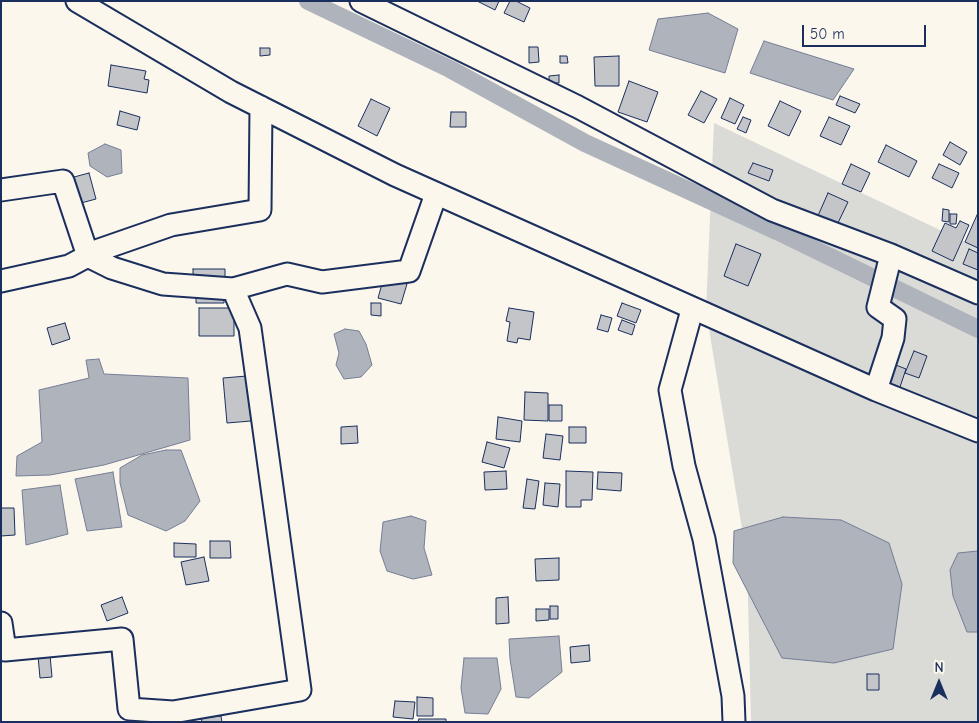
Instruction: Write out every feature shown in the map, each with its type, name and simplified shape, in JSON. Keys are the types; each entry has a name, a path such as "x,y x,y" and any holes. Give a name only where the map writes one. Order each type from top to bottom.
{"street":[{"path":"78,1 231,92 436,194 692,310 876,390 978,430"},
{"path":"361,1 578,107 772,210 891,255 978,293"},
{"path":"1,281 69,266 88,256 171,225 260,210 261,108"},
{"path":"1,190 63,182 88,256 112,268 164,284 233,289 287,274 322,282 409,271 436,194"},
{"path":"876,390 893,338 896,319 878,307 891,255"},
{"path":"1,623 5,650 122,639 129,709 173,712 300,690 250,328 233,289"},
{"path":"692,310 670,390 684,466 704,539 733,696 734,722"}],"shaded area":[{"path":"708,13 738,29 725,73 649,50 658,19"},
{"path":"764,41 854,69 833,100 750,73"},
{"path":"714,123 978,248 978,722 751,722 747,559 706,311"},
{"path":"105,144 121,150 122,173 107,177 90,166 88,153"},
{"path":"345,329 359,331 366,344 372,365 361,377 344,379 336,365 339,353 334,334"},
{"path":"99,359 104,374 188,378 190,440 104,465 50,475 16,476 17,456 42,442 39,390 89,378 86,360"},
{"path":"166,450 181,450 200,501 185,521 166,531 128,515 120,483 120,468 142,455"},
{"path":"113,472 122,527 87,531 75,479"},
{"path":"60,485 68,534 26,545 22,490"},
{"path":"411,516 426,521 424,548 432,575 413,579 387,571 380,551 383,522"},
{"path":"783,517 841,520 889,543 902,584 893,649 834,663 782,658 733,563 734,531"},
{"path":"978,551 978,632 967,632 953,596 950,570 958,553"},
{"path":"559,636 562,672 529,698 516,697 509,639"},
{"path":"464,658 497,658 501,689 488,714 465,713 461,688"}],"building":[{"path":"477,1 499,1 495,10"},
{"path":"510,1 516,1 530,8 524,22 504,13"},
{"path":"529,47 538,47 539,62 529,63"},
{"path":"260,48 270,48 270,55 260,56"},
{"path":"560,56 567,56 568,63 560,63"},
{"path":"619,56 619,86 595,86 594,57"},
{"path":"111,65 146,71 144,79 149,80 147,93 108,86"},
{"path":"559,75 559,83 549,83 549,76"},
{"path":"629,81 658,92 647,122 618,112"},
{"path":"701,91 717,99 704,123 688,115"},
{"path":"840,96 860,104 855,113 836,105"},
{"path":"730,98 744,105 735,124 721,118"},
{"path":"371,99 390,108 377,136 358,126"},
{"path":"780,101 801,111 789,136 768,126"},
{"path":"120,111 140,117 137,130 117,125"},
{"path":"451,112 466,112 466,127 450,127"},
{"path":"743,117 751,120 746,133 737,129"},
{"path":"829,117 850,126 841,145 820,136"},
{"path":"950,142 967,152 960,165 943,155"},
{"path":"886,145 917,161 909,177 878,162"},
{"path":"753,163 773,170 769,181 748,173"},
{"path":"851,164 870,173 861,192 842,184"},
{"path":"939,164 959,173 952,188 932,178"},
{"path":"89,173 96,199 81,203 74,177"},
{"path":"828,193 848,202 836,227 817,218"},
{"path":"943,209 949,210 949,222 942,221"},
{"path":"950,214 957,214 956,224 950,224"},
{"path":"978,215 978,248 965,242"},
{"path":"960,221 969,225 953,261 932,251 945,223 956,228"},
{"path":"736,244 761,254 748,286 724,276"},
{"path":"969,249 978,253 978,270 963,264"},
{"path":"193,269 225,269 225,283 193,283"},
{"path":"384,277 407,284 401,304 378,298"},
{"path":"196,291 224,291 224,303 196,303"},
{"path":"371,303 381,303 381,316 371,315"},
{"path":"622,303 641,310 636,323 617,316"},
{"path":"199,308 234,308 234,336 199,336"},
{"path":"509,308 534,312 530,340 518,338 517,343 507,341 510,322 506,321"},
{"path":"601,315 612,318 608,332 597,329"},
{"path":"622,320 635,325 632,335 618,330"},
{"path":"65,323 70,339 52,345 47,328"},
{"path":"914,351 927,356 919,378 905,373"},
{"path":"888,362 906,369 900,387 881,380"},
{"path":"247,376 251,421 227,423 223,378"},
{"path":"525,392 548,393 548,421 524,420"},
{"path":"549,405 562,405 562,421 549,421"},
{"path":"498,417 522,421 520,442 496,439"},
{"path":"357,426 358,443 341,444 341,427"},
{"path":"569,427 586,427 586,443 569,443"},
{"path":"546,434 563,436 560,460 543,458"},
{"path":"487,442 510,448 504,468 482,462"},
{"path":"506,471 507,489 485,490 484,472"},
{"path":"566,471 593,472 592,500 581,500 581,507 566,507"},
{"path":"598,472 622,473 621,491 597,489"},
{"path":"527,479 539,481 535,509 523,508"},
{"path":"545,483 560,484 558,507 543,505"},
{"path":"1,508 14,508 15,535 1,536"},
{"path":"210,541 230,541 231,558 210,558"},
{"path":"174,543 196,544 196,557 174,557"},
{"path":"204,557 209,581 186,585 181,562"},
{"path":"559,558 559,580 536,581 535,559"},
{"path":"122,597 128,613 107,621 101,605"},
{"path":"508,597 509,623 496,624 496,598"},
{"path":"550,606 558,606 558,619 550,619"},
{"path":"536,609 549,609 549,620 536,621"},
{"path":"589,645 590,661 571,663 570,647"},
{"path":"50,655 52,677 40,678 38,656"},
{"path":"867,674 879,674 879,690 867,690"},
{"path":"417,697 433,698 433,716 417,716"},
{"path":"395,701 415,702 413,719 393,717"},
{"path":"221,716 222,722 202,722 201,718"},
{"path":"419,719 446,719 446,722 418,722"}],"waterway":[{"path":"308,1 450,69 585,143 779,232 978,329"}]}
